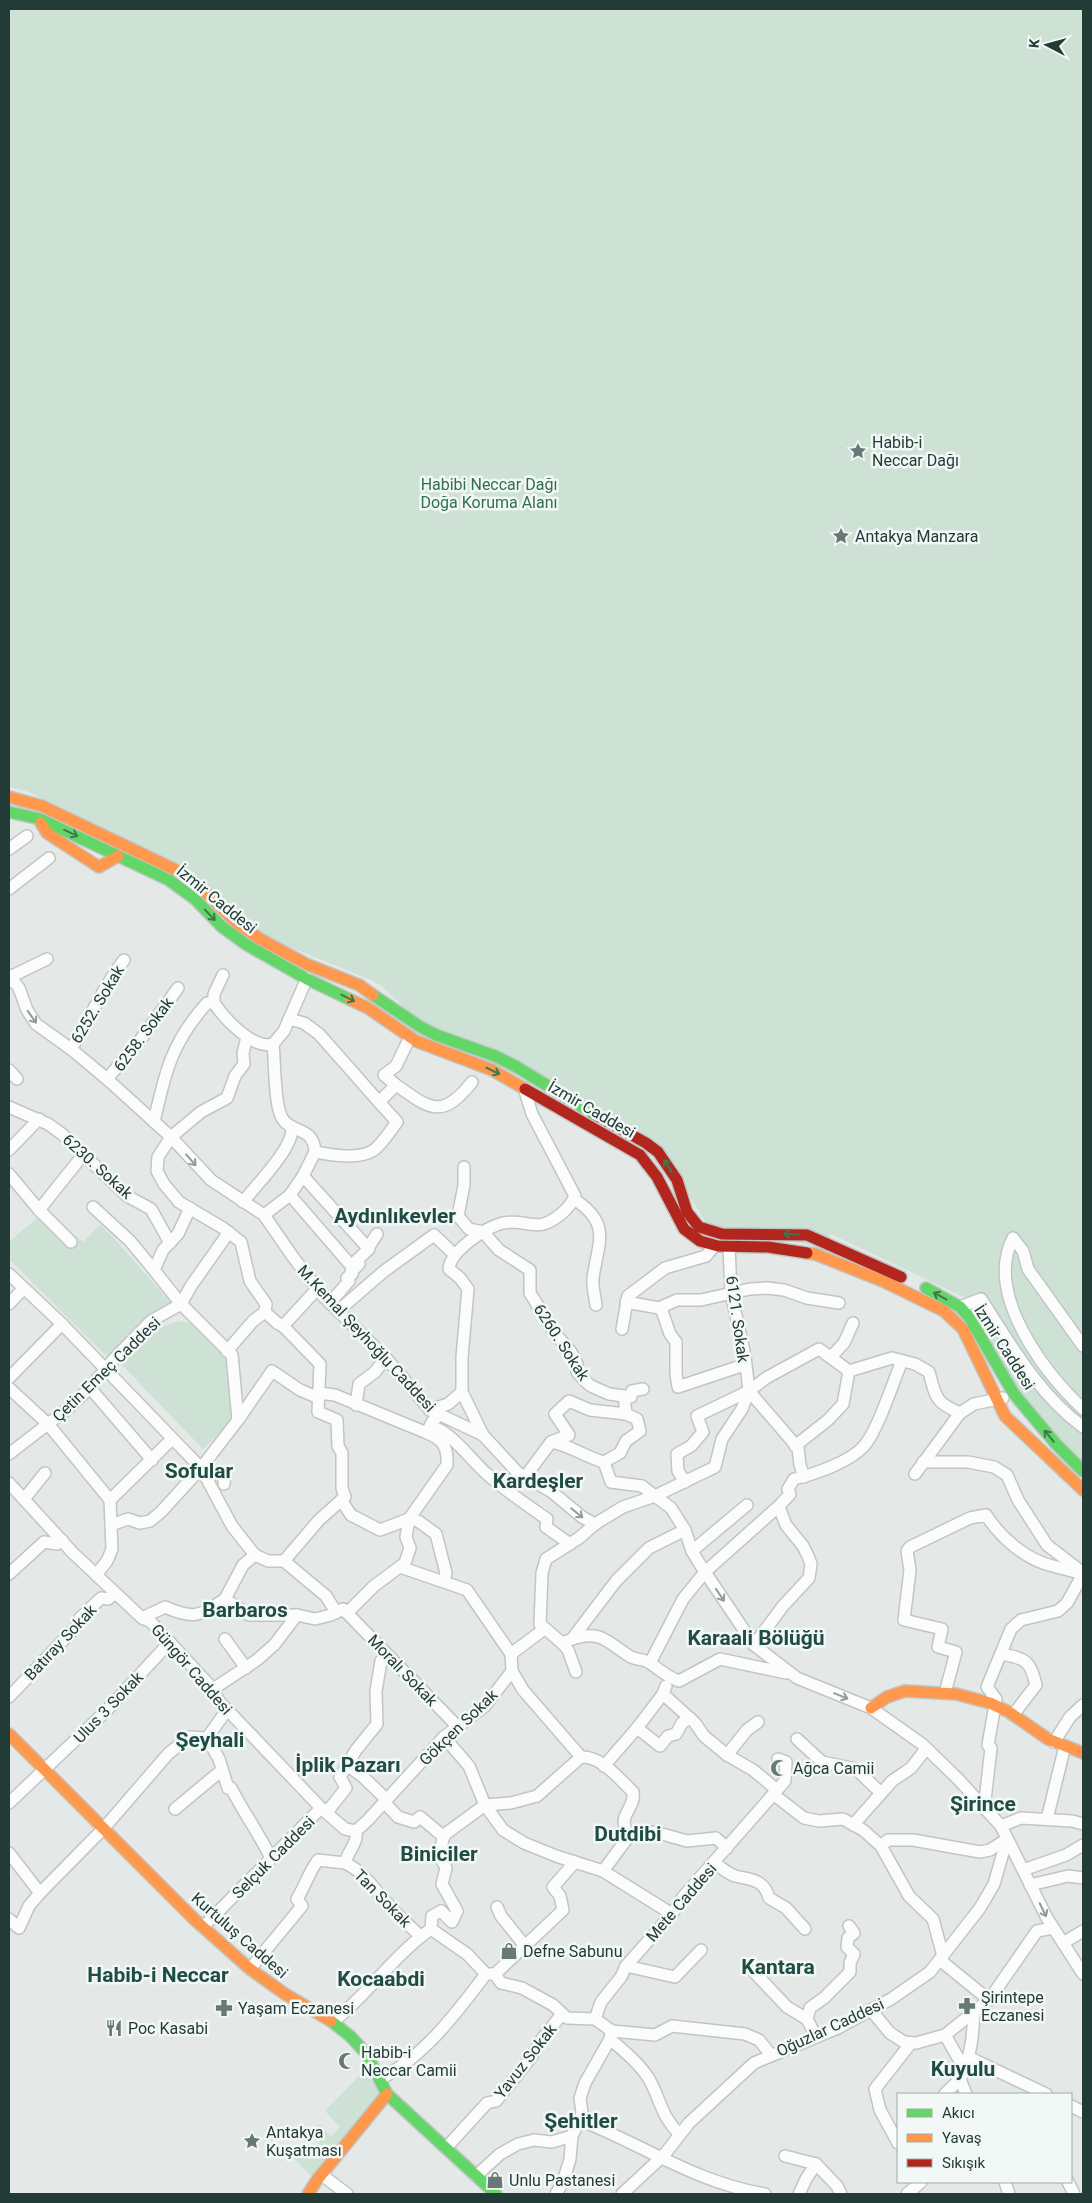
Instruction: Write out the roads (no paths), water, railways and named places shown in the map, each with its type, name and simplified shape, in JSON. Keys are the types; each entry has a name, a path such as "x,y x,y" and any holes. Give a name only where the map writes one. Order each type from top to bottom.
{"street":[{"name":"İzmir Caddesi","path":"9,797 42,806 176,870 200,886 238,924 260,939 306,964 358,985 436,1036 495,1056 515,1066 576,1104 646,1143 658,1152 670,1168 677,1180 687,1212 699,1227 722,1234 807,1235 912,1282 960,1307 977,1328 1014,1394 1056,1444 1083,1471"},
{"name":"İzmir Caddesi","path":"9,812 37,819 178,885 222,926 242,941 307,978 368,1008 410,1037 431,1048 492,1070 640,1155 657,1177 684,1230 700,1241 715,1245 768,1247 815,1254 861,1271 927,1301 955,1319 963,1329 1005,1416 1083,1490"},
{"path":"37,819 47,833 99,866 118,856"},
{"path":"9,849 27,836"},
{"path":"9,889 49,858"},
{"path":"9,978 46,959"},
{"name":"6252. Sokak","path":"71,1049 86,1026 102,990 124,960"},
{"path":"223,976 214,994 214,1003 230,1023 247,1037 262,1045 273,1044 280,1037 307,978"},
{"name":"M.Kemal Şeyhoğlu Caddesi","path":"9,978 19,988 33,1021 107,1079 171,1137 206,1176 264,1216 334,1307 386,1358 435,1412 483,1435 518,1473 552,1492 582,1517 595,1524"},
{"name":"6258. Sokak","path":"107,1079 141,1039 178,988"},
{"path":"154,1122 168,1063 179,1040 207,1003 214,1003"},
{"path":"289,1019 304,1024 319,1034 397,1122 376,1148 364,1153 351,1155 315,1152"},
{"path":"227,1350 253,1321 265,1312 266,1304 250,1281 241,1242 229,1232 179,1202 164,1184 157,1171 158,1157 171,1137 196,1116 227,1098 235,1076 244,1064 243,1053 247,1037"},
{"path":"410,1037 396,1066 384,1074 396,1085 423,1104 436,1108 456,1101 472,1082"},
{"path":"264,1216 290,1196 315,1152 312,1139 283,1120 279,1110 273,1044"},
{"path":"379,1102 396,1085"},
{"path":"483,1435 462,1392 462,1357 468,1289 460,1278 449,1269 450,1263 455,1255 483,1232 503,1223 547,1224 563,1212 574,1199 575,1193 532,1114 524,1088"},
{"name":"6230. Sokak","path":"9,1107 58,1130 127,1196 152,1209 170,1243"},
{"path":"9,1150 39,1120"},
{"path":"243,1202 277,1160 291,1137 292,1127"},
{"path":"39,1210 83,1155"},
{"path":"464,1167 464,1185 458,1216 469,1229 483,1232"},
{"path":"9,1174 39,1210 71,1242"},
{"path":"303,1176 368,1248"},
{"path":"290,1196 354,1269"},
{"path":"574,1199 592,1213 601,1236 592,1280 596,1305"},
{"path":"93,1207 130,1241 181,1304 232,1355 238,1420"},
{"path":"154,1270 163,1250 178,1234 190,1208"},
{"path":"181,1304 191,1286 229,1232"},
{"name":"6260. Sokak","path":"483,1232 498,1250 530,1270 530,1293 554,1332 571,1352 577,1364 577,1372 591,1386 609,1394 624,1396"},
{"path":"334,1307 349,1281 347,1278 359,1264 356,1261 369,1249 377,1234"},
{"path":"334,1307 434,1235 455,1255"},
{"path":"1083,1346 1028,1269 1023,1251 1013,1238 1006,1250 1008,1294 1020,1328 1047,1368 1083,1409"},
{"path":"622,1329 628,1296 665,1268 706,1256 715,1245"},
{"name":"6121. Sokak","path":"729,1246 731,1293 749,1391"},
{"path":"9,1274 62,1324 201,1468 232,1526 255,1555 268,1561 284,1561 319,1520 345,1497 342,1488 342,1453 338,1446 337,1420 318,1412 320,1364 283,1326 277,1324 265,1312"},
{"path":"9,1304 23,1288"},
{"path":"283,1326 318,1288"},
{"path":"626,1302 660,1308 677,1300 701,1300 731,1293 767,1288 784,1290 807,1298 839,1302"},
{"path":"960,1307 981,1299 1008,1344 1038,1385 1083,1427"},
{"name":"Çetin Emeç Caddesi","path":"9,1454 90,1388 105,1369 151,1321 181,1304"},
{"path":"660,1308 670,1334 676,1342 678,1387 744,1365"},
{"path":"831,1357 844,1343 853,1323"},
{"path":"9,1378 62,1324"},
{"path":"685,1482 678,1471 677,1454 691,1446 703,1432 697,1416 749,1391 766,1378 820,1349 849,1371"},
{"path":"356,1405 359,1384 375,1372 386,1358"},
{"path":"849,1371 892,1358 915,1364 929,1372 935,1395 942,1405 960,1413"},
{"path":"650,1663 683,1599 705,1572 779,1507 790,1494 788,1489 794,1479 804,1477 854,1456 864,1446 872,1434 902,1361"},
{"path":"111,1524 128,1519 140,1523 150,1520 161,1512 201,1468 238,1420 272,1371 300,1390 314,1396 318,1393 335,1395 438,1437 444,1443 447,1465 409,1519 406,1537 410,1548 405,1563 342,1612 315,1619 297,1615 249,1615 225,1599"},
{"path":"795,1446 828,1420 843,1404 849,1371"},
{"path":"9,1388 48,1424 110,1500 112,1549 107,1561 96,1575"},
{"path":"90,1388 152,1460"},
{"path":"626,1414 624,1396 632,1397 632,1391 643,1389"},
{"path":"749,1391 798,1448 804,1477"},
{"path":"511,1654 542,1630 540,1624 542,1573 546,1559 570,1544 595,1524 623,1507 655,1496 715,1467 722,1439 742,1409 749,1391"},
{"path":"428,1433 435,1412 462,1392"},
{"path":"915,1474 960,1413 974,1404 997,1400 1014,1394"},
{"path":"525,1477 551,1442 568,1435 555,1414 569,1401 590,1410 626,1414 637,1419 640,1431 626,1441 620,1453 604,1462 590,1458 564,1444 551,1442"},
{"path":"428,1433 438,1429 447,1433 459,1448 488,1476 547,1519 546,1527 570,1544"},
{"path":"110,1500 172,1439"},
{"path":"604,1462 611,1482 642,1486 672,1508 685,1530 692,1551 754,1645 796,1678"},
{"path":"923,1462 968,1462 994,1467 1007,1475 1022,1507 1047,1544 1083,1574"},
{"path":"201,1468 224,1476 224,1484"},
{"path":"24,1499 45,1473"},
{"name":"Güngör Caddesi","path":"9,1483 114,1594 142,1618 150,1621 213,1689 218,1700 227,1710 324,1810 345,1829 356,1830"},
{"path":"341,1500 352,1515 380,1530 409,1519 418,1521 436,1534 446,1572 444,1581"},
{"path":"692,1551 747,1505"},
{"path":"754,1645 783,1606 809,1578 811,1564 803,1546 786,1525 779,1507"},
{"path":"945,1693 956,1652 938,1647 942,1629 904,1620 910,1570 907,1551 910,1547 970,1518 986,1515 994,1528 1016,1548 1052,1566 1083,1574"},
{"path":"576,1672 568,1650 567,1640 616,1581 649,1548 685,1530"},
{"path":"9,1574 44,1542 57,1544 62,1540"},
{"path":"142,1618 165,1607 178,1613 200,1615 225,1599 243,1565 255,1555"},
{"name":"Moralı Sokak","path":"284,1561 326,1596 458,1728"},
{"path":"400,1567 467,1590 511,1654 512,1671 523,1690 581,1756"},
{"path":"984,1809 991,1748 988,1745 993,1705 996,1699 987,1687 1002,1654 1010,1629 1021,1620 1058,1611 1066,1603 1083,1574"},
{"name":"Batıray Sokak","path":"9,1697 76,1627 80,1618 101,1598 108,1599 114,1594"},
{"path":"213,1689 246,1668 274,1645 297,1615"},
{"path":"540,1624 567,1640 585,1634 602,1637 633,1658 650,1663 669,1678 679,1682 720,1659 780,1671 872,1708 922,1744 958,1778 1001,1826 1053,1928 1083,1974"},
{"path":"225,1639 246,1668"},
{"name":"Ulus 3 Sokak","path":"9,1803 106,1711 170,1642"},
{"path":"1002,1654 1021,1658 1031,1666 1036,1685 1013,1715"},
{"path":"388,1656 380,1661 376,1691 377,1724 370,1730 347,1765 362,1776 398,1816 414,1822 420,1817 444,1837"},
{"name":"Gökçen Sokak","path":"356,1830 368,1820 444,1738 485,1706 512,1671"},
{"path":"604,1766 663,1694 669,1678"},
{"path":"872,1708 887,1696 905,1691 945,1693 993,1705 1060,1744 1083,1753"},
{"path":"663,1694 690,1718 704,1736 727,1755 753,1770 804,1818 818,1821 843,1819 853,1824 881,1846 909,1896 933,1919 942,1958 989,2000"},
{"path":"1047,1819 1060,1744 1070,1717 1083,1705"},
{"path":"207,1738 227,1710"},
{"path":"637,1728 660,1746 668,1736 676,1734 682,1723 690,1718"},
{"path":"727,1755 746,1730 758,1722"},
{"name":"Kurtuluş Caddesi","path":"9,1734 203,1927 250,1969 285,1994 333,2022 350,2036 366,2053 387,2094 496,2194"},
{"path":"9,1919 19,1928 29,1906 40,1892 104,1828 168,1754 189,1737 207,1738"},
{"path":"207,1738 228,1788 231,1788 245,1815 258,1830 271,1858"},
{"path":"444,1738 470,1766 485,1805 503,1830 524,1843 604,1871 672,1914"},
{"path":"797,1738 822,1762 856,1769 881,1793"},
{"path":"853,1824 892,1781 911,1768 926,1749"},
{"path":"431,1929 432,1916 441,1911 452,1922 457,1911 442,1884 446,1868 439,1856 444,1837 485,1805 511,1803 537,1796 581,1756 591,1756 633,1792 634,1798 624,1818 625,1829 629,1836"},
{"name":"Mete Caddesi","path":"595,2019 601,2002 621,1977 626,1966 672,1914 683,1897 715,1863 785,1781 786,1762 778,1759"},
{"name":"Selçuk Caddesi","path":"203,1927 271,1858 346,1788 340,1777 347,1765"},
{"path":"175,1809 222,1770"},
{"path":"1001,1826 1021,1818 1083,1823"},
{"path":"250,1969 302,1906 297,1899 306,1884 310,1870 318,1860 345,1863 348,1852 354,1847 357,1838 356,1830"},
{"path":"604,1871 629,1836 655,1832 687,1841 716,1838 727,1848"},
{"path":"881,1846 888,1840 913,1840 980,1852 990,1850 1007,1839"},
{"name":"Oğuzlar Caddesi","path":"622,2194 660,2158 679,2134 754,2063 838,2028 891,1999 930,1972 974,1917 994,1884 1007,1839"},
{"path":"1023,1870 1066,1855 1083,1845"},
{"path":"9,1853 40,1892"},
{"path":"380,2079 406,2063 435,2035 491,1974 525,1946 563,1910 560,1896 554,1887 575,1862"},
{"name":"Tan Sokak","path":"345,1863 365,1878 388,1905 420,1936"},
{"path":"715,1863 727,1872 759,1881 767,1889 769,1898 786,1908 805,1929"},
{"path":"1030,1885 1068,1876 1083,1878"},
{"path":"497,1907 501,1916 525,1946"},
{"path":"807,2019 810,2008 824,1998 850,1972 850,1963 854,1954 847,1947 848,1938 854,1933 849,1926"},
{"path":"871,2010 894,2037 911,2043 946,2035 989,2000 1029,1939 1037,1930 1053,1928"},
{"path":"333,2022 356,2004 420,1936 431,1929"},
{"path":"431,1929 466,1954 501,1983 522,1988 553,2005 567,2018 595,2019 649,2079 668,2122 679,2134"},
{"path":"1063,1943 1083,1931"},
{"path":"626,1966 674,1977 701,1950"},
{"path":"754,1972 787,2007 807,2019 816,2037"},
{"path":"946,2093 962,2074 968,2057 973,2040 974,2012"},
{"name":"Yavuz Sokak","path":"446,2148 487,2103 496,2101 562,2014"},
{"path":"611,2035 655,2035 672,2026 746,2034 759,2040 771,2055"},
{"path":"556,2194 563,2182 570,2159 572,2136 582,2112 580,2098 585,2083 611,2035"},
{"path":"946,2035 962,2074 966,2093"},
{"path":"897,2139 880,2110 875,2089 911,2043"},
{"path":"968,2057 1044,2093"},
{"path":"308,2194 387,2094"},
{"path":"580,2120 723,2185 765,2194"},
{"path":"476,2176 500,2154 518,2144 534,2140 552,2142 572,2136"},
{"path":"785,2156 816,2164 837,2186 841,2194"},
{"path":"800,2194 806,2179 816,2164"},
{"path":"322,2175 347,2194"},
{"path":"907,2194 920,2183"}],"place":[{"name":"Habib-i Neccar Dağı","path":"858,451"},
{"name":"Antakya Manzara","path":"841,536"},
{"name":"Ağca Camii","path":"779,1768"},
{"name":"Defne Sabunu","path":"509,1951"},
{"name":"Şirintepe Eczanesi","path":"967,2006"},
{"name":"Yaşam Eczanesi","path":"224,2008"},
{"name":"Poc Kasabi","path":"114,2028"},
{"name":"Habib-i Neccar Camii","path":"347,2061"},
{"name":"Antakya Kuşatması","path":"252,2141"},
{"name":"Unlu Pastanesi","path":"495,2180"}],"district":[{"name":"Aydınlıkevler","path":"395,1216"},
{"name":"Sofular","path":"199,1471"},
{"name":"Kardeşler","path":"538,1481"},
{"name":"Barbaros","path":"245,1610"},
{"name":"Karaali Bölüğü","path":"756,1638"},
{"name":"Şeyhali","path":"210,1740"},
{"name":"İplik Pazarı","path":"348,1765"},
{"name":"Şirince","path":"983,1804"},
{"name":"Dutdibi","path":"628,1834"},
{"name":"Biniciler","path":"439,1854"},
{"name":"Kantara","path":"778,1967"},
{"name":"Habib-i Neccar","path":"158,1975"},
{"name":"Kocaabdi","path":"381,1979"},
{"name":"Kuyulu","path":"963,2069"},
{"name":"Şehitler","path":"581,2121"}],"park label":[{"name":"Habibi Neccar Dağı Doğa Koruma Alanı","path":"489,493"}]}
